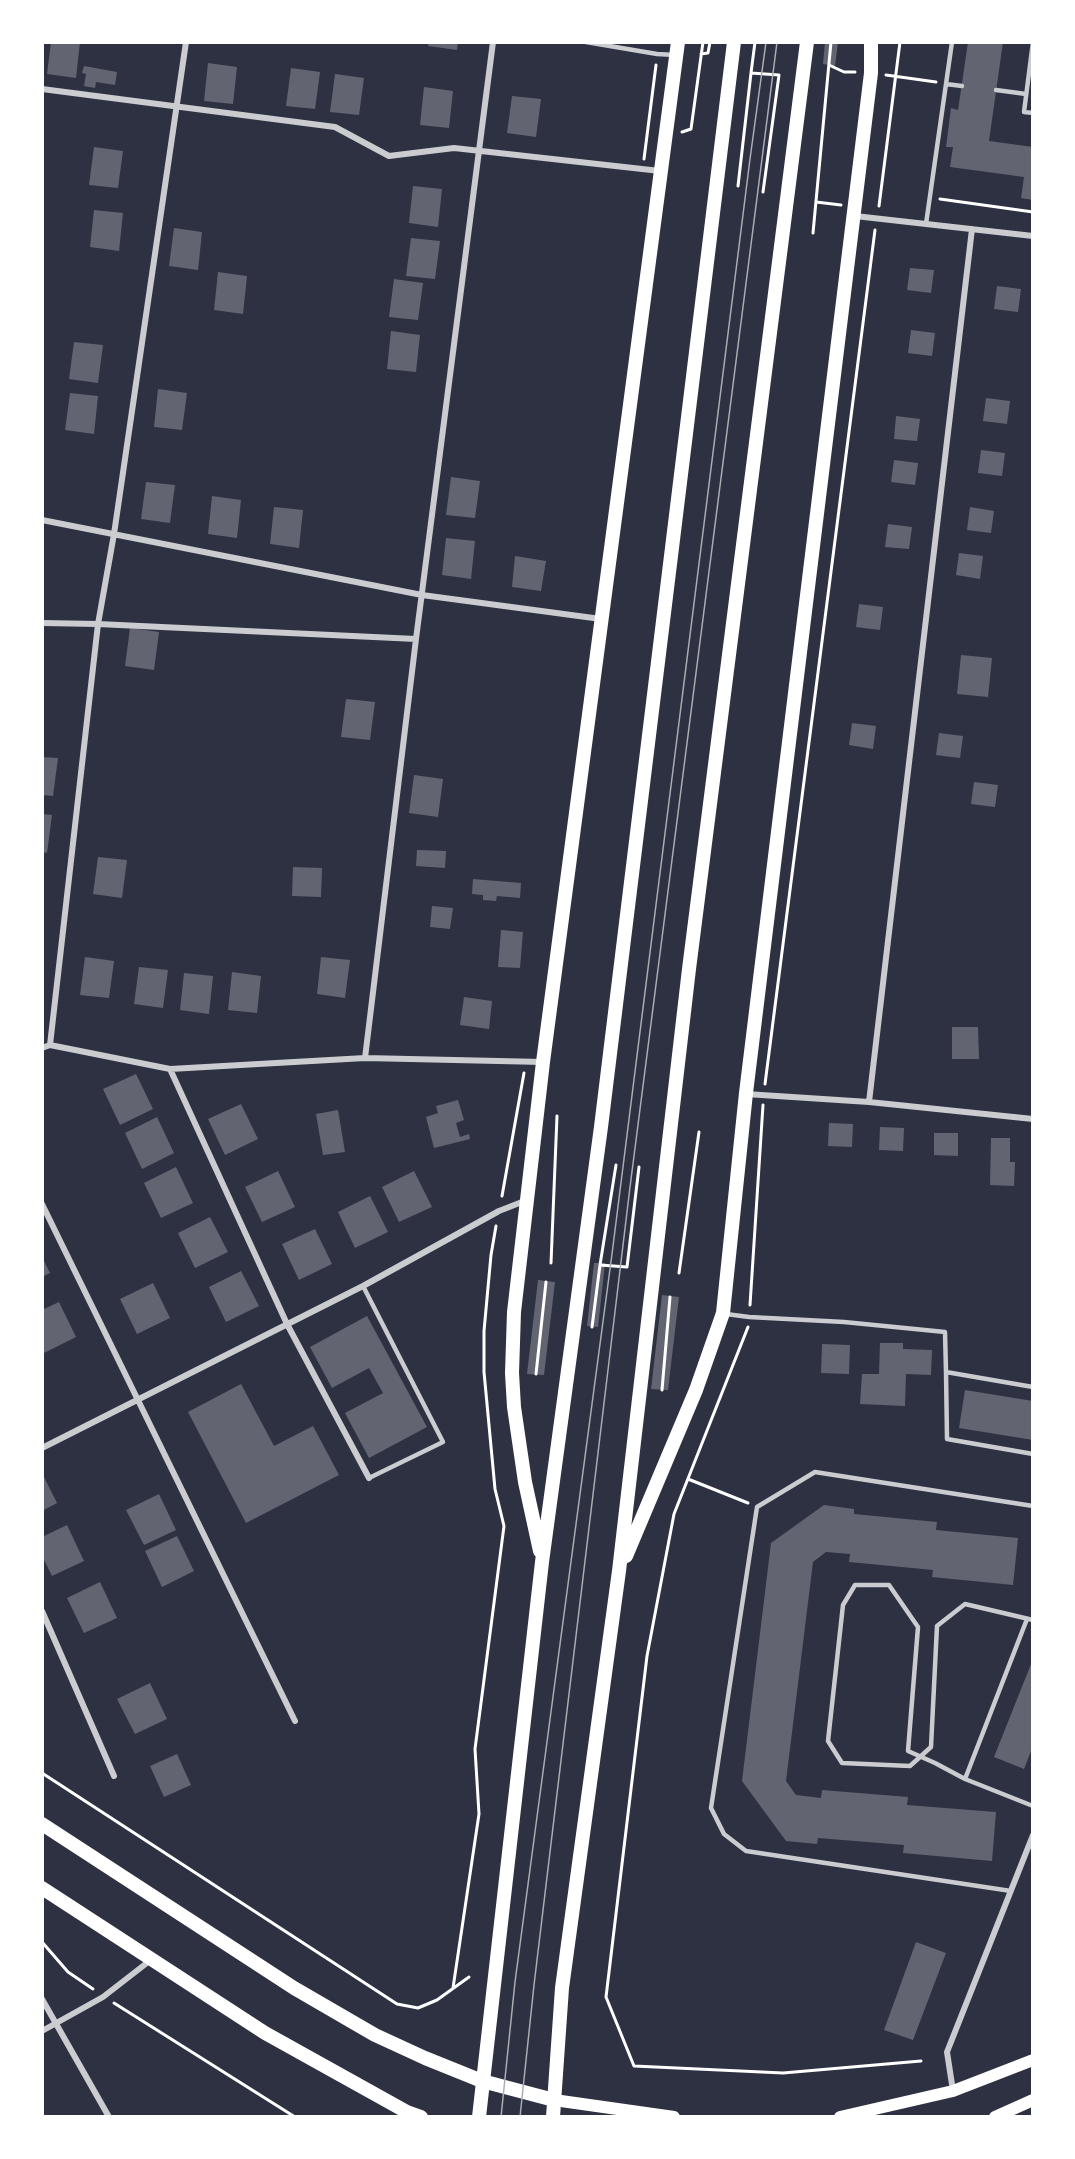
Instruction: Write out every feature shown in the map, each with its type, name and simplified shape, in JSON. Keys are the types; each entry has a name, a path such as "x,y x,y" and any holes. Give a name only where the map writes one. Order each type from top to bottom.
{"main road":[{"path":"479,2117 542,1562 604,1104 734,42"},
{"path":"553,2117 562,1988 619,1571 688,969 807,42"},
{"path":"619,1571 696,1390 723,1313 746,1094 871,73 871,42"},
{"path":"542,1562 525,1482 514,1407 512,1373 515,1301 543,1062 677,49"},
{"path":"42,1824 294,1988 375,2035 482,2081 554,2100 674,2117"},
{"path":"42,1888 265,2033 407,2112 421,2117"},
{"path":"840,2117 953,2091 1033,2060"},
{"path":"995,2117 1033,2100"}],"street":[{"path":"50,1045 99,624 186,42"},
{"path":"365,1058 493,42"},
{"path":"42,89 335,127 389,156 454,148 660,171"},
{"path":"853,216 1033,236"},
{"path":"869,1102 972,229"},
{"path":"42,520 422,595 601,619"},
{"path":"42,623 416,639"},
{"path":"42,1048 50,1045 170,1069 365,1058 543,1062"},
{"path":"170,1069 287,1324 369,1478"},
{"path":"746,1094 869,1102 1033,1119"},
{"path":"42,1448 363,1286 499,1211 527,1200"},
{"path":"42,1204 295,1720"},
{"path":"42,1611 114,1776"},
{"path":"953,2091 947,2052 1033,1835"},
{"path":"42,2031 103,1996 152,1959"},
{"path":"42,1999 109,2117"}],"lane":[{"path":"586,42 657,54 677,49"},
{"path":"926,224 952,42"},
{"path":"1033,42 1024,112 1033,113"},
{"path":"946,84 962,86"},
{"path":"996,90 1026,94"},
{"path":"363,1286 443,1442 369,1478"},
{"path":"723,1313 748,1317 844,1322 945,1332 947,1439 1033,1454"},
{"path":"946,1372 1033,1387"},
{"path":"1011,1891 746,1851 724,1834 711,1808 757,1507 815,1472 1033,1506"},
{"path":"965,1779 1030,1620 965,1604 937,1626 931,1747 924,1753 917,1760 910,1766 842,1763 828,1741 843,1605 855,1585 889,1585 918,1627 908,1751 917,1755 926,1759 935,1763 965,1779 1033,1806"}],"path":[{"path":"701,54 708,53 710,42"},
{"path":"738,186 755,42"},
{"path":"813,233 831,42"},
{"path":"751,73 778,75 763,192"},
{"path":"930,198 1033,212"},
{"path":"551,1263 557,1116"},
{"path":"679,1273 699,1132"},
{"path":"592,1327 616,1166"},
{"path":"600,1265 627,1267 639,1167"},
{"path":"536,1374 546,1282"},
{"path":"662,1390 670,1297"},
{"path":"688,1479 757,1507"},
{"path":"42,1773 397,2004 418,2008 437,2000 469,1977"},
{"path":"42,1942 69,1972 103,1996 295,2117"},
{"path":"606,1996 634,2066 783,2073 921,2061"}],"building":[{"path":"51,42 80,42 76,78 47,74"},
{"path":"429,42 458,42 457,50 428,46"},
{"path":"825,42 838,42 835,66 823,64"},
{"path":"968,42 1003,42 989,141 1033,147 1033,200 1021,198 1024,177 950,167 953,147 946,147 951,108 958,110"},
{"path":"208,63 237,67 233,104 204,101"},
{"path":"84,66 117,72 115,85 96,82 95,88 84,86 86,74 82,73"},
{"path":"291,68 320,72 315,109 286,106"},
{"path":"335,74 364,78 359,115 330,112"},
{"path":"424,87 453,91 449,128 420,125"},
{"path":"512,96 541,99 536,137 507,133"},
{"path":"94,147 123,151 118,188 89,185"},
{"path":"413,186 442,189 438,227 409,223"},
{"path":"94,210 123,213 119,251 90,247"},
{"path":"174,228 202,232 198,270 169,266"},
{"path":"411,238 440,241 435,279 406,276"},
{"path":"910,268 934,270 931,293 907,290"},
{"path":"218,272 247,276 243,314 214,310"},
{"path":"394,279 423,283 418,320 389,317"},
{"path":"997,286 1021,289 1018,312 994,309"},
{"path":"911,330 935,333 932,356 908,353"},
{"path":"391,331 420,335 416,372 387,369"},
{"path":"74,342 103,345 98,383 69,379"},
{"path":"158,389 187,393 182,430 154,427"},
{"path":"70,393 98,396 94,434 65,430"},
{"path":"986,398 1010,401 1007,424 983,421"},
{"path":"896,416 920,419 917,441 894,439"},
{"path":"981,450 1005,453 1002,476 978,473"},
{"path":"894,460 918,463 915,485 891,482"},
{"path":"451,477 480,481 475,518 446,515"},
{"path":"146,482 175,485 170,523 141,519"},
{"path":"212,496 241,500 237,538 208,534"},
{"path":"274,507 303,510 299,548 270,544"},
{"path":"970,507 994,511 991,533 967,530"},
{"path":"888,524 912,527 909,549 885,547"},
{"path":"446,538 475,541 471,579 442,575"},
{"path":"959,553 983,556 980,579 956,575"},
{"path":"515,556 546,561 541,591 512,587"},
{"path":"859,604 883,607 880,630 856,627"},
{"path":"130,628 159,632 154,670 125,666"},
{"path":"961,655 992,658 988,697 957,694"},
{"path":"346,699 375,702 370,740 341,737"},
{"path":"852,723 876,726 873,749 849,745"},
{"path":"939,733 963,736 960,758 936,755"},
{"path":"42,757 58,758 53,796 42,795"},
{"path":"414,775 443,779 438,817 409,813"},
{"path":"974,782 998,785 995,807 971,804"},
{"path":"42,814 52,815 47,853 42,852"},
{"path":"417,850 446,851 445,868 416,866"},
{"path":"98,857 127,860 122,898 93,894"},
{"path":"293,867 322,868 321,897 292,896"},
{"path":"473,879 521,883 520,898 497,896 496,901 483,900 483,895 472,894"},
{"path":"432,906 453,908 450,929 430,927"},
{"path":"501,930 523,932 520,968 498,967"},
{"path":"85,957 114,961 109,998 80,995"},
{"path":"321,957 350,960 345,998 317,994"},
{"path":"139,967 168,970 163,1008 134,1004"},
{"path":"232,972 261,976 257,1013 228,1010"},
{"path":"184,973 213,976 209,1014 180,1010"},
{"path":"464,997 492,1001 489,1029 460,1025"},
{"path":"952,1027 978,1027 979,1059 952,1059"},
{"path":"136,1074 153,1109 120,1125 103,1089"},
{"path":"458,1100 464,1120 456,1123 460,1137 469,1134 470,1139 434,1148 426,1117 438,1113 436,1106"},
{"path":"241,1104 258,1139 225,1155 208,1119"},
{"path":"338,1110 345,1152 323,1155 316,1114"},
{"path":"157,1117 174,1153 142,1169 125,1133"},
{"path":"829,1123 853,1124 852,1147 828,1146"},
{"path":"880,1127 904,1128 903,1151 879,1150"},
{"path":"934,1133 958,1133 958,1156 934,1155"},
{"path":"991,1138 1010,1138 1010,1162 1015,1162 1014,1186 990,1185"},
{"path":"176,1167 193,1203 161,1218 144,1183"},
{"path":"278,1171 295,1207 262,1222 245,1187"},
{"path":"414,1171 432,1207 399,1222 382,1187"},
{"path":"370,1196 388,1232 355,1248 338,1212"},
{"path":"210,1217 228,1252 195,1268 178,1233"},
{"path":"315,1229 332,1264 299,1280 282,1244"},
{"path":"42,1257 50,1273 42,1277"},
{"path":"594,1263 605,1263 598,1327 587,1326"},
{"path":"241,1271 259,1306 226,1322 209,1287"},
{"path":"538,1280 555,1282 544,1375 527,1374"},
{"path":"153,1283 170,1318 137,1334 120,1299"},
{"path":"662,1295 679,1297 668,1390 651,1389"},
{"path":"59,1302 76,1337 44,1353 42,1350 42,1310"},
{"path":"367,1316 427,1427 369,1458 345,1413 383,1393 369,1368 332,1388 310,1347"},
{"path":"880,1343 903,1343 903,1349 932,1350 931,1375 906,1374 905,1406 860,1404 862,1374 879,1374"},
{"path":"822,1344 850,1345 849,1374 821,1373"},
{"path":"241,1384 274,1446 313,1426 339,1475 246,1523 188,1412"},
{"path":"965,1390 1033,1401 1033,1440 959,1428"},
{"path":"42,1473 57,1503 42,1511"},
{"path":"159,1494 176,1530 144,1545 126,1510"},
{"path":"824,1505 854,1509 854,1514 937,1522 936,1530 1018,1538 1013,1585 932,1577 933,1570 849,1562 850,1554 826,1552 813,1562 786,1781 796,1795 821,1798 822,1790 908,1797 907,1805 996,1812 992,1861 903,1853 904,1845 818,1838 817,1844 786,1841 742,1781 771,1543"},
{"path":"67,1525 84,1561 52,1576 42,1556 42,1537"},
{"path":"177,1536 194,1571 162,1587 145,1551"},
{"path":"100,1582 117,1618 84,1633 67,1598"},
{"path":"1033,1659 1033,1746 1024,1769 994,1757"},
{"path":"150,1683 167,1719 135,1734 117,1699"},
{"path":"177,1754 191,1785 164,1797 150,1766"},
{"path":"916,1942 946,1953 913,2040 884,2030"}],"tram line":[{"path":"501,2117 515,1982 612,1254 766,42"},
{"path":"520,2117 630,1187 777,42"}]}
